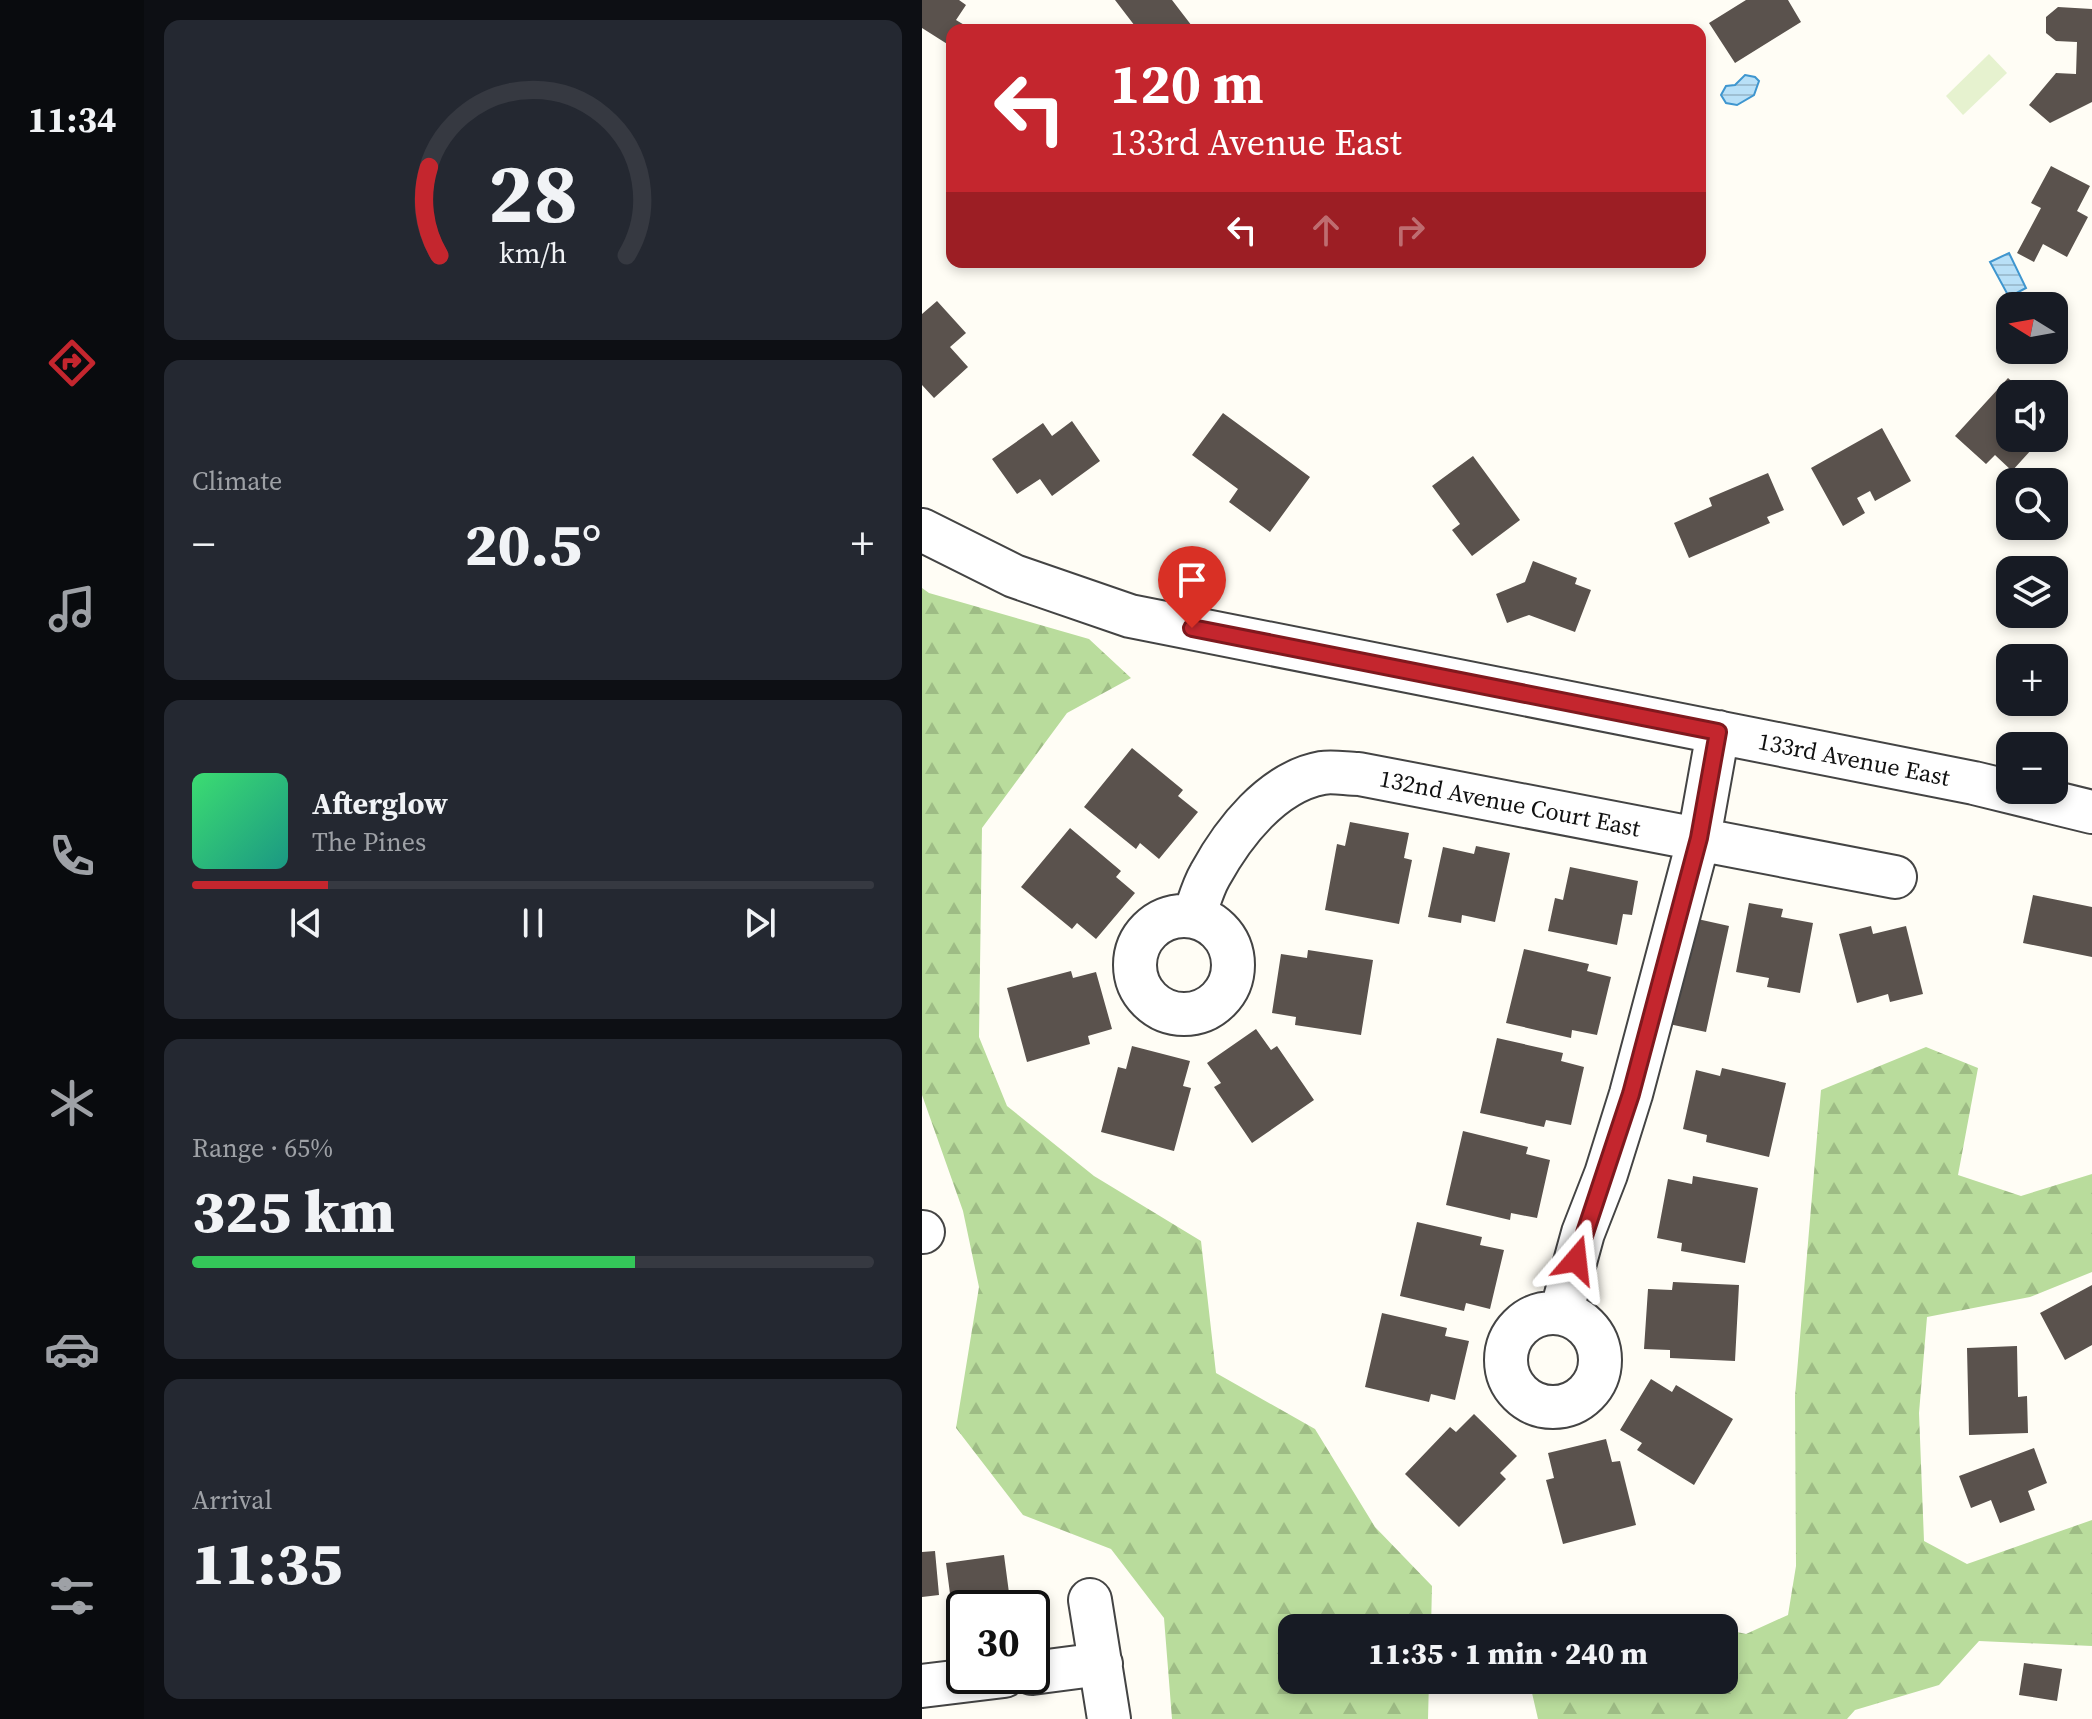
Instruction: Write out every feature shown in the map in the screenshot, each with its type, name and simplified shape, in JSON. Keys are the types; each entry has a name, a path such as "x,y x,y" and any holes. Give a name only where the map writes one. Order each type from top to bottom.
{"street":[{"name":"133rd Avenue East","path":"922,530 1014,576 1130,616 1974,783 2092,812"},
{"path":"1561,1313 1583,1233 1606,1174 1631,1094 1699,838 1718,732"},
{"name":"132nd Avenue Court East","path":"1194,916 1208,877 1235,837 1259,810 1282,788 1325,772 1359,774 1895,877"},
{"path":"1090,1600 1109,1719"},
{"path":"1050,1671 1101,1664"},
{"path":"922,1686 946,1683"}],"green space":[{"path":"1989,54 2007,73 1963,115 1946,96"},
{"path":"922,588 929,593 1089,639 1131,678 1067,713 982,828 979,1037 1007,1106 1094,1176 1201,1241 1216,1373 1315,1429 1375,1527 1432,1586 1431,1614 1278,1614 1278,1694 1429,1694 1428,1719 1172,1719 1164,1618 1111,1549 1023,1515 956,1428 979,1287 963,1211 922,1095"},
{"path":"1926,1047 1978,1068 1958,1175 2021,1196 2092,1174 2092,1272 2030,1297 1927,1317 1919,1413 1924,1541 1967,1564 2092,1520 2092,1646 1979,1641 1939,1685 1855,1710 1847,1719 1538,1719 1532,1694 1738,1694 1738,1632 1746,1634 1788,1615 1796,1566 1795,1396 1821,1090"}],"water":[{"path":"1745,75 1759,81 1754,95 1737,105 1726,103 1721,95 1726,86 1735,85"},
{"path":"2009,253 2026,288 2018,292 2006,292 1990,262"}],"building":[{"path":"922,0 959,0 966,5 956,20 963,24 946,24 946,43 922,28"},
{"path":"1115,0 1172,0 1190,24 1146,24 1133,24"},
{"path":"1746,0 1788,0 1801,22 1735,63 1709,23"},
{"path":"2058,7 2092,9 2092,102 2050,123 2029,105 2056,73 2076,74 2077,42 2056,41 2046,33 2046,17"},
{"path":"2051,166 2090,186 2077,211 2088,217 2067,257 2043,244 2034,262 2017,253 2041,208 2031,203"},
{"path":"937,301 966,333 950,347 968,367 934,398 922,385 922,314"},
{"path":"1996,391 1996,452 2029,452 2015,468 2009,468 1995,455 1986,464 1955,436"},
{"path":"1223,413 1310,477 1270,532 1229,502 1238,489 1192,455"},
{"path":"1072,421 1100,461 1052,496 1040,479 1017,494 992,459 1043,423 1052,436"},
{"path":"1882,428 1911,481 1875,501 1870,491 1857,498 1865,513 1843,526 1811,468"},
{"path":"1473,456 1520,520 1472,556 1452,530 1460,524 1432,486"},
{"path":"1768,473 1784,510 1767,517 1770,523 1689,558 1674,523 1712,506 1709,498"},
{"path":"1533,561 1577,578 1575,584 1591,590 1575,632 1529,615 1507,623 1496,594 1525,582"},
{"path":"1132,748 1183,790 1178,796 1198,812 1159,859 1140,843 1136,849 1084,807"},
{"path":"1350,822 1409,833 1404,858 1412,860 1399,924 1325,910 1337,844 1345,846"},
{"path":"1070,828 1121,871 1116,877 1135,893 1096,939 1077,923 1072,929 1021,887"},
{"path":"1476,846 1510,853 1495,922 1462,915 1461,923 1428,917 1443,847 1474,854"},
{"path":"1570,867 1638,881 1632,915 1623,914 1617,945 1548,931 1555,898 1563,900"},
{"path":"2033,895 2092,907 2092,957 2023,943"},
{"path":"1749,903 1783,909 1781,917 1813,923 1800,993 1767,987 1769,978 1736,972"},
{"path":"1693,918 1729,926 1706,1032 1669,1024"},
{"path":"1871,926 1873,934 1906,926 1923,994 1890,1002 1888,994 1857,1003 1839,934"},
{"path":"1524,949 1589,964 1587,971 1611,977 1597,1035 1572,1030 1571,1038 1506,1023"},
{"path":"1308,950 1373,960 1361,1035 1295,1025 1296,1017 1272,1013 1281,954 1307,958"},
{"path":"1071,971 1073,978 1096,972 1112,1029 1088,1036 1090,1044 1027,1062 1007,988"},
{"path":"1256,1029 1271,1050 1277,1046 1314,1100 1252,1143 1214,1087 1221,1083 1207,1063"},
{"path":"1497,1038 1563,1053 1561,1061 1584,1067 1571,1125 1546,1120 1544,1127 1480,1113"},
{"path":"1132,1046 1190,1061 1183,1086 1191,1088 1174,1151 1101,1132 1118,1067 1126,1069"},
{"path":"1722,1068 1786,1083 1769,1157 1706,1142 1707,1135 1683,1129 1696,1070 1720,1076"},
{"path":"1463,1131 1528,1147 1526,1154 1550,1160 1537,1218 1511,1213 1510,1220 1446,1205"},
{"path":"1693,1176 1758,1188 1745,1263 1681,1251 1682,1243 1657,1238 1668,1179 1692,1184"},
{"path":"1417,1222 1482,1237 1480,1245 1504,1250 1490,1309 1466,1303 1464,1311 1400,1296"},
{"path":"1673,1282 1739,1285 1735,1361 1670,1358 1670,1350 1644,1349 1648,1289 1672,1290"},
{"path":"2092,1285 2092,1345 2065,1360 2040,1313"},
{"path":"1382,1313 1447,1328 1445,1336 1469,1341 1455,1400 1431,1394 1429,1402 1365,1387"},
{"path":"2017,1346 2018,1397 2027,1396 2028,1433 1969,1435 1967,1348"},
{"path":"1651,1379 1672,1392 1676,1385 1733,1419 1694,1485 1637,1450 1642,1443 1620,1430"},
{"path":"1474,1414 1517,1456 1500,1473 1506,1479 1459,1527 1405,1474 1450,1427 1456,1432"},
{"path":"1606,1439 1612,1462 1620,1461 1636,1525 1563,1544 1546,1480 1554,1478 1548,1453"},
{"path":"2034,1448 2047,1483 2028,1491 2035,1510 2000,1523 1991,1500 1971,1508 1959,1476"},
{"path":"935,1551 939,1595 922,1597 922,1552"},
{"path":"1004,1555 1009,1590 950,1590 946,1563"},
{"path":"2024,1663 2062,1669 2057,1701 2019,1695"}],"route":[{"path":"1192,628 1718,732 1699,838 1631,1094 1576,1260"}]}
